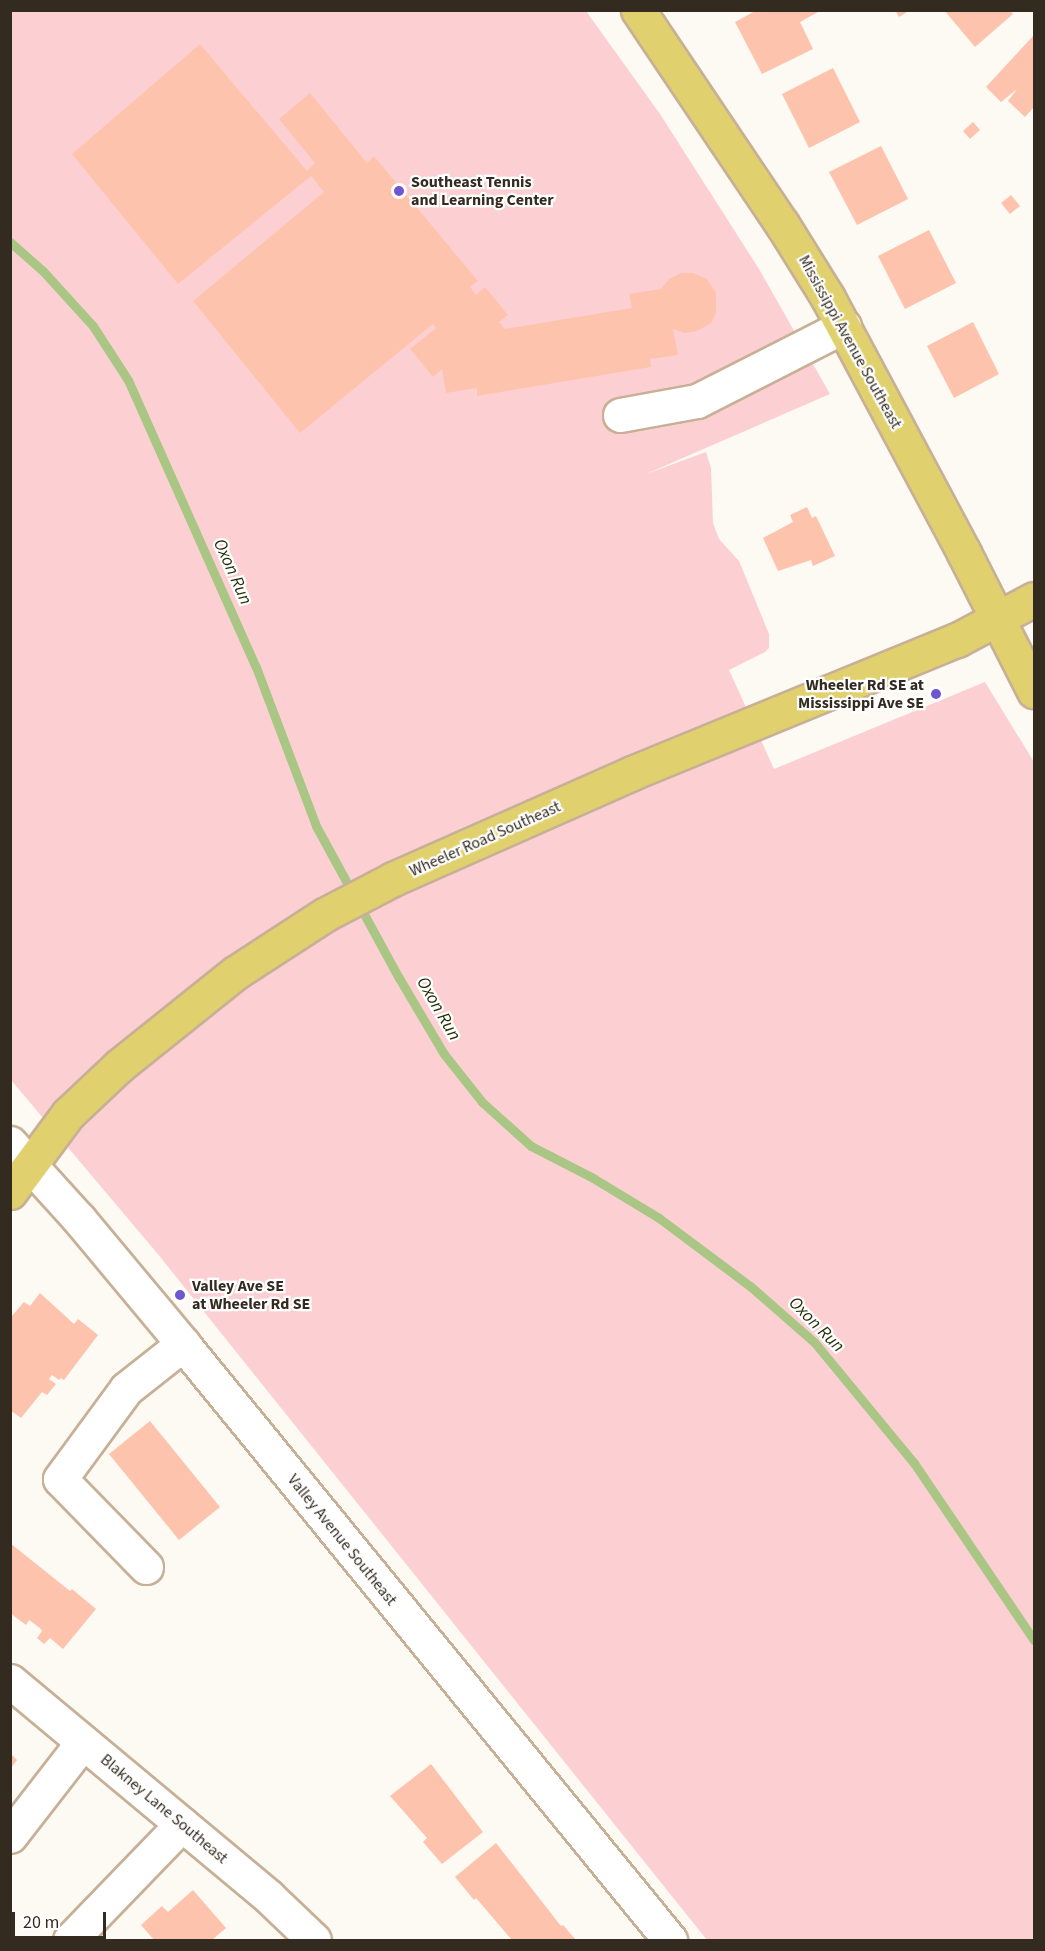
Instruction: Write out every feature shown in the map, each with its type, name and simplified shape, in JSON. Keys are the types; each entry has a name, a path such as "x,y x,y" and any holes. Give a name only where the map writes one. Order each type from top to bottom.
{"main road":[{"name":"Mississippi Avenue Southeast","path":"638,10 782,224 844,326 1035,691"},
{"name":"Wheeler Road Southeast","path":"10,1192 21,1154 120,1065 235,973 326,914 439,859 632,773 957,640 1035,598"}],"street":[{"path":"620,415 697,401 844,326"},
{"name":"Valley Avenue Southeast","path":"21,1154 183,1344 670,1941"},
{"path":"146,1567 60,1479 126,1389 183,1344"},
{"name":"Blakney Lane Southeast","path":"10,1681 269,1897 314,1941"},
{"path":"10,1836 83,1742"},
{"path":"70,1941 182,1824"}],"shaded area":[{"path":"10,11 586,11 660,114 759,269 830,394 646,474 706,452 711,468 713,523 719,539 739,561 769,634 769,648 765,652 729,670 774,769 985,682 1034,762 1034,1940 707,1940 157,1253 11,1080"}],"building":[{"path":"757,10 817,10 818,12 800,22 813,49 762,74 735,22"},
{"path":"895,10 906,10 907,12 899,17"},
{"path":"944,10 1010,10 1013,14 975,47"},
{"path":"1033,36 1034,107 1025,117 1008,101 1017,89 1001,102 986,87"},
{"path":"200,44 307,171 315,163 279,119 310,93 367,163 374,156 478,281 470,287 476,295 485,287 508,315 499,322 505,329 632,308 629,294 661,289 669,279 681,273 693,273 707,279 716,293 716,313 711,323 697,331 685,333 673,329 678,355 650,359 651,367 477,396 477,388 446,393 442,369 433,377 410,349 436,328 433,324 300,433 193,301 324,192 311,176 178,284 72,154"},
{"path":"833,68 860,122 809,148 782,94"},
{"path":"973,122 980,130 970,139 963,131"},
{"path":"881,146 908,199 857,225 829,172"},
{"path":"1011,195 1020,206 1010,214 1001,203"},
{"path":"929,230 956,283 905,309 878,256"},
{"path":"973,322 999,374 954,398 927,346"},
{"path":"807,507 812,518 816,516 835,556 813,566 811,560 778,571 763,538 793,522 790,515"},
{"path":"40,1293 74,1324 78,1319 98,1335 64,1380 61,1378 59,1380 52,1375 49,1379 56,1384 47,1395 42,1392 21,1418 10,1410 10,1318 24,1302 30,1306"},
{"path":"150,1421 220,1507 179,1540 109,1454"},
{"path":"10,1543 96,1609 63,1649 50,1638 44,1644 37,1638 42,1631 40,1628 29,1620 26,1625 10,1613"},
{"path":"10,1753 17,1760 10,1769"},
{"path":"431,1764 483,1832 442,1864 423,1842 427,1838 390,1796"},
{"path":"496,1843 561,1926 563,1925 576,1940 512,1940 455,1877"},
{"path":"193,1890 226,1928 212,1940 154,1940 141,1925 162,1906 168,1912"}],"waterway":[{"name":"Oxon Run","path":"10,242 43,271 93,326 128,380 256,667 316,826 399,978 444,1054 482,1102 531,1146 593,1178 659,1218 750,1286 815,1343 914,1463 1034,1640"}],"place":[{"name":"Southeast Tennis and Learning Center","path":"399,191"},
{"name":"Wheeler Rd SE at Mississippi Ave SE","path":"936,694"},
{"name":"Valley Ave SE at Wheeler Rd SE","path":"180,1295"}]}
